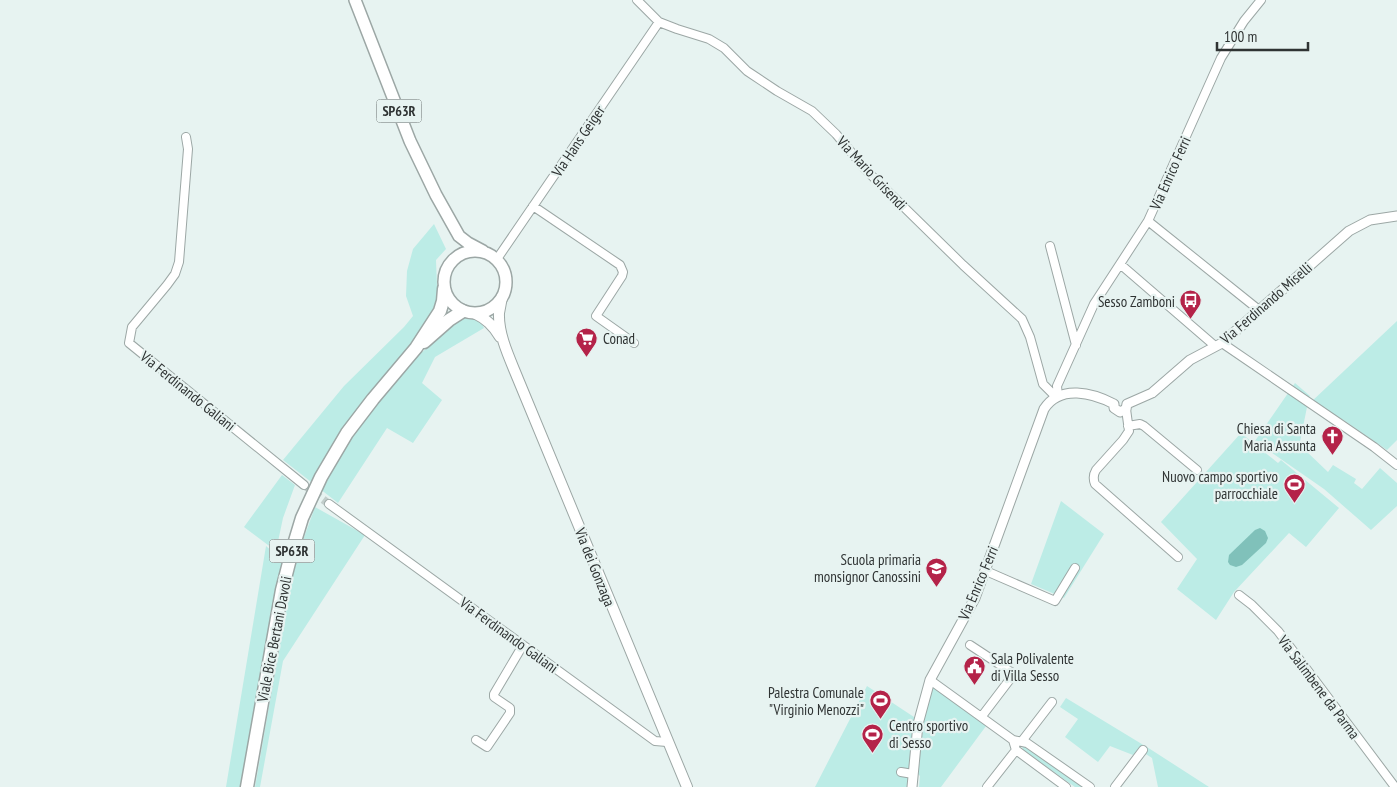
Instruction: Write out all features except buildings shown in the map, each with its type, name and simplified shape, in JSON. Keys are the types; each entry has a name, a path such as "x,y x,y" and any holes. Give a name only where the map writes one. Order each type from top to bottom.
{"highway":[{"name":"SP63R","path":"416,348 440,311 444,289"},
{"name":"SP63R","path":"416,348 449,320 468,312"},
{"name":"Viale Bice Bertani Davoli","path":"247,787 282,590 302,518 320,477 347,433 416,348"}],"main road":[{"name":"SP63R","path":"355,0 410,141 449,220 459,236 497,259"},
{"name":"SP63R","path":"444,289 444,274 452,260 456,244 449,220"},
{"path":"452,260 466,251 483,251"},
{"path":"497,259 503,267 506,277 506,287 502,297"},
{"path":"444,289 451,302 468,312"},
{"name":"SP63R","path":"468,312 490,309 502,297"},
{"name":"Via dei Gonzaga","path":"502,297 499,313 500,325 506,346 687,787"},
{"name":"Via dei Gonzaga","path":"468,312 487,320 506,346"}],"street":[{"name":"Via Mario Grisendi","path":"637,0 659,22 676,30 709,39 724,48 747,71 812,112 836,134 866,170 1022,319 1030,338 1043,384 1057,396"},
{"name":"Via Enrico Ferri","path":"912,787 918,724 930,680 968,612 986,571 1042,414 1047,404 1057,396 1057,386 1094,304 1148,221 1221,58 1244,21 1261,0"},
{"name":"Via Hans Geiger","path":"497,259 659,22"},
{"name":"Via Ferdinando Galiani","path":"186,137 188,149 180,262 175,274 167,285 132,327 129,343 304,485"},
{"path":"533,206 620,265 623,272 622,276 596,316 634,344"},
{"name":"Via Ferdinando Miselli","path":"1122,405 1152,394 1190,360 1218,344 1349,231 1370,220 1397,216"},
{"path":"1148,221 1259,310"},
{"path":"1050,246 1076,345"},
{"path":"1120,264 1218,344 1374,447 1397,465"},
{"path":"1057,396 1074,392 1090,394 1122,405 1129,431 1093,475 1095,484 1178,557"},
{"path":"1128,424 1144,426 1197,470"},
{"name":"Via Ferdinando Galiani","path":"329,504 655,741 667,742"},
{"path":"986,571 1055,601 1076,568"},
{"name":"Via Salimbene da Parma","path":"1238,595 1252,605 1278,632 1394,785"},
{"path":"476,740 486,747 510,714 510,708 494,697 494,694 523,645"},
{"path":"970,645 1014,674 982,716"},
{"path":"930,680 1018,741 1026,743 1090,787"},
{"path":"987,787 1016,750 1018,741 1052,702"},
{"path":"1016,750 1066,787"},
{"path":"1115,787 1143,750"},
{"path":"900,772 913,774"}],"shaded area":[{"path":"434,224 446,249 436,260 437,286 441,294 435,310 412,345 421,353 466,314 480,320 484,328 435,357 422,383 442,400 413,443 387,428 338,503 283,460 344,386 413,316 406,296 407,271 413,249"},
{"path":"1397,321 1397,440 1387,450 1342,419 1337,421 1308,402 1300,442 1306,451 1328,472 1333,465 1356,479 1354,483 1362,489 1380,468 1397,483 1397,506 1371,530 1324,489 1255,441 1295,383 1310,396 1306,400 1310,403"},
{"path":"1241,433 1278,463 1281,460 1339,508 1306,547 1289,533 1234,592 1216,620 1177,589 1197,559 1161,522"},
{"path":"282,475 295,485 283,518 276,551 244,527"},
{"path":"1061,501 1104,534 1064,598 1031,584"},
{"path":"315,507 365,535 283,661 260,787 255,787 293,568"},
{"path":"1260,528 1265,531 1268,538 1266,543 1242,565 1236,567 1230,565 1228,562 1229,555 1255,530"},
{"path":"266,546 284,562 242,787 226,787"},
{"path":"935,683 989,722 941,787 919,787 920,776 918,774 923,728 927,705"},
{"name":"Centro sportivo di Sesso","path":"867,686 917,719 910,787 815,787"},
{"path":"1066,698 1209,787 1158,787 1152,758 1138,749 1133,755 1110,746 1098,762 1065,737 1078,719 1060,707"},
{"path":"1022,745 1083,787 1075,787 1023,750"}],"tunnel":[{"path":"304,485 329,504"}],"place":[{"name":"Sesso Zamboni","path":"1191,320"},
{"name":"Conad","path":"587,357"},
{"name":"Chiesa di Santa Maria Assunta","path":"1332,456"},
{"name":"Nuovo campo sportivo parrocchiale","path":"1294,504"},
{"name":"Scuola primaria monsignor Canossini","path":"937,587"},
{"name":"Sala Polivalente di Villa Sesso","path":"975,686"},
{"name":"Palestra Comunale \"Virginio Menozzi\"","path":"880,720"},
{"name":"Centro sportivo di Sesso","path":"873,753"}]}
